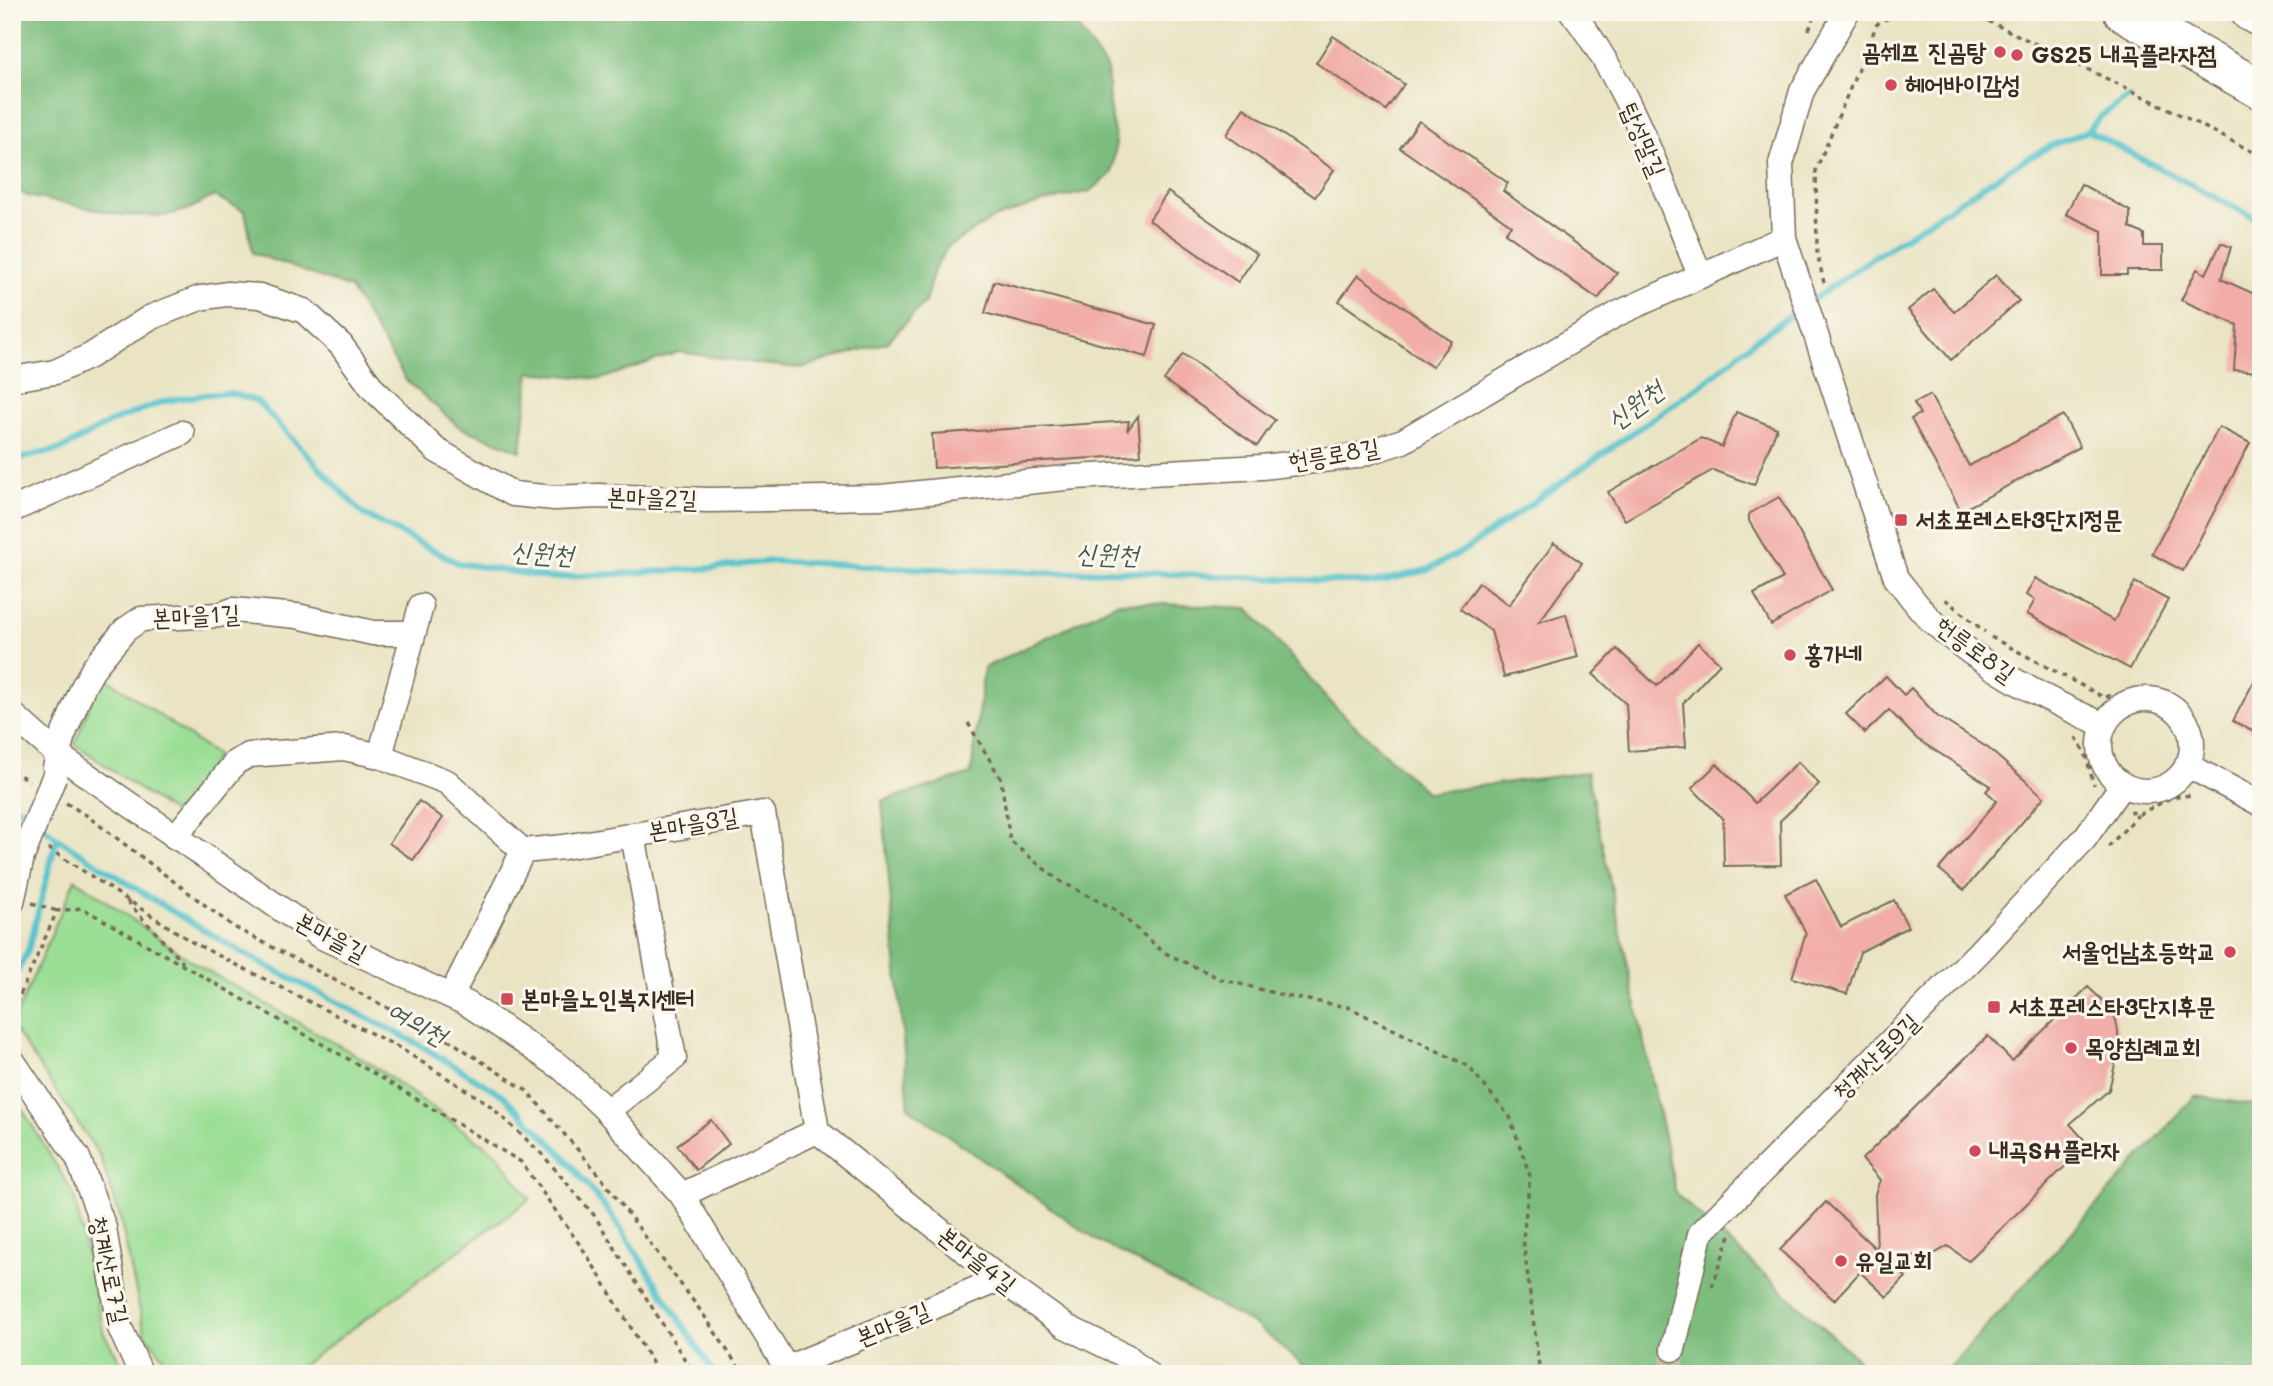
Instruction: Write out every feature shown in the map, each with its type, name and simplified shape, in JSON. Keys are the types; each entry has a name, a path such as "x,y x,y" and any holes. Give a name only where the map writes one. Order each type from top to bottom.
{"main road":[{"path":"2123,12 2261,90"},
{"path":"2250,12 2261,19"}],"street":[{"name":"탑성말길","path":"1573,12 1622,89 1700,275"},
{"path":"1784,238 1781,164 1802,91 1847,12"},
{"name":"헌릉로8길","path":"834,496 881,497 1075,477 1262,467 1356,456 1403,441 1618,314 1784,238 1896,578 1932,622 1988,665 2052,702 2104,725"},
{"name":"본마을2길","path":"12,379 55,372 90,356 149,318 200,298 260,296 304,312 341,345 373,389 436,450 513,494 555,498 598,496 709,500 834,496"},
{"path":"12,510 182,433"},
{"path":"380,756 421,606"},
{"name":"본마을1길","path":"20,902 22,857 83,687 95,666 125,630 141,618 219,615 233,610 297,617 373,633 412,633"},
{"path":"2194,756 2180,776 2168,786 2154,791 2138,792 2122,785 2106,767 2101,752 2104,725 2116,709 2127,701 2143,698 2158,700 2177,712 2189,732 2194,756 2261,804"},
{"name":"본마을길","path":"12,714 50,773 175,837 320,936 453,991 562,1068 607,1111 682,1195 788,1371 1000,1279"},
{"path":"175,837 236,762 249,755 344,748 380,756 447,782 523,851 453,991"},
{"name":"청계산로9길","path":"1673,1349 1700,1234 1979,952 2085,838 2122,785"},
{"name":"본마을3길","path":"523,851 565,847 763,813 817,1130"},
{"path":"607,1111 674,1058 633,835"},
{"name":"청계산로7길","path":"12,1060 78,1158 104,1228 120,1328 141,1374"},
{"path":"682,1195 817,1130"},
{"name":"본마을4길","path":"817,1130 1000,1279 1065,1326 1128,1357 1147,1374"}],"path":[{"path":"1817,252 1816,170 1877,24 1900,12"},
{"path":"1970,12 2261,156"},
{"path":"1942,597 1989,636 2103,697 2137,691 2164,693 2175,699 2194,723 2194,756"},
{"path":"968,723 1001,779 1010,841 1058,880 1114,909 1163,952 1221,979 1286,996 1348,1007 1468,1066 1510,1116 1530,1177 1523,1238 1539,1366 1544,1374"},
{"path":"12,771 50,773"},
{"path":"62,801 86,815 234,927 452,1042 527,1091 597,1172 703,1314 743,1374"},
{"path":"61,856 192,942 398,1048 487,1103 542,1154 594,1215 694,1374"},
{"path":"124,897 186,967"},
{"path":"20,902 55,911 82,908 380,1077 520,1162 587,1255 659,1374"},
{"path":"12,1013 55,911"}],"green space":[{"path":"12,12 1067,12 1107,69 1109,105 1116,144 1112,173 1091,191 1042,202 990,220 947,248 934,270 925,302 887,342 801,368 679,352 601,379 530,372 521,451 459,427 406,380 350,288 253,253 245,211 214,196 187,210 163,216 123,215 27,196 12,185"},
{"path":"1119,602 1248,608 1332,704 1427,793 1587,772 1676,1194 1874,1374 1313,1374 1257,1326 1096,1240 909,1108 882,801 971,774 984,668"},
{"path":"101,674 217,756 179,817 75,744"},
{"path":"75,879 194,963 368,1062 497,1154 530,1199 290,1374 177,1374 145,1334 120,1217 100,1156 12,1026"},
{"path":"12,1092 74,1195 104,1334 128,1374 12,1374"},
{"path":"2195,1096 2261,1106 2261,1374 1944,1374"}],"building":[{"path":"1333,36 1404,84 1386,110 1316,63"},
{"path":"1244,108 1334,170 1315,197 1226,135"},
{"path":"1419,121 1508,183 1503,191 1617,273 1598,299 1505,233 1511,225 1400,148"},
{"path":"2081,184 2130,211 2130,228 2144,234 2144,246 2163,246 2163,270 2127,270 2127,275 2102,275 2102,231 2066,214"},
{"path":"1168,192 1257,254 1238,282 1149,220"},
{"path":"2221,243 2231,247 2221,279 2261,297 2261,372 2234,370 2237,325 2181,300 2197,269 2206,274"},
{"path":"1358,275 1451,341 1432,367 1339,301"},
{"path":"1996,275 2019,301 1951,360 1908,310 1933,289 1954,312"},
{"path":"994,281 1156,325 1147,357 985,313"},
{"path":"1183,354 1275,420 1257,446 1164,380"},
{"path":"1930,395 1969,466 2063,415 2080,447 1961,511 1911,419 1920,414 1914,403"},
{"path":"1736,412 1777,428 1754,485 1713,470 1625,520 1608,492 1701,438 1722,447"},
{"path":"1138,416 1141,455 934,468 932,434 1129,421 1127,431"},
{"path":"2219,427 2250,443 2183,571 2152,554"},
{"path":"1779,497 1832,590 1771,625 1754,594 1783,578 1749,521 1749,514"},
{"path":"1554,543 1582,563 1539,622 1566,614 1578,657 1504,677 1491,631 1460,609 1479,583 1509,605"},
{"path":"2035,578 2114,621 2135,582 2168,600 2130,669 2027,614 2035,600 2026,595"},
{"path":"1698,643 1720,663 1683,703 1686,747 1629,751 1626,704 1593,674 1617,649 1657,686"},
{"path":"2261,668 2261,736 2233,721"},
{"path":"1886,676 1904,695 1911,688 1937,716 1988,748 2044,797 1964,890 1939,869 1997,801 1986,791 1991,786 1917,739 1889,710 1865,733 1846,714"},
{"path":"1798,762 1819,784 1780,821 1781,865 1724,866 1723,819 1692,788 1717,764 1755,803"},
{"path":"419,801 443,818 413,860 389,843"},
{"path":"1816,879 1841,927 1894,900 1908,927 1860,952 1847,994 1792,978 1806,933 1785,894"},
{"name":"내곡SH플라자","path":"2088,987 2114,1011 2118,1052 2109,1090 2070,1124 2088,1144 1968,1261 1948,1246 1934,1254 1886,1258 1906,1277 1887,1297 1860,1272 1834,1300 1780,1250 1826,1202 1877,1250 1875,1194 1880,1180 1862,1159 1988,1036 2012,1061"},
{"path":"711,1120 729,1144 696,1170 677,1145"}],"waterway":[{"name":"신원천","path":"1811,301 2014,166 2052,145 2088,131 2101,116 2129,97"},
{"path":"2088,131 2261,221"},
{"name":"신원천","path":"12,460 62,449 113,421 165,401 231,393 257,401 363,514 458,563 550,578 712,568 772,561 1059,573 1107,571 1374,583 1427,570 1465,550 1708,380 1754,341 1802,307"},
{"name":"여의천","path":"12,803 32,819"},
{"name":"여의천","path":"41,825 165,907 255,960 418,1044 504,1096 562,1154 613,1217 715,1374"},
{"path":"12,981 28,951 57,838"}],"tunnel":[{"path":"1670,1374 1673,1349"}],"place":[{"name":"곰쉐프 진곰탕","path":"2000,52"},
{"name":"GS25 내곡플라자점","path":"2017,55"},
{"name":"헤어바이감성","path":"1891,85"},
{"name":"서초포레스타3단지정문","path":"1901,520"},
{"name":"홍가네","path":"1790,655"},
{"name":"서울언남초등학교","path":"2230,952"},
{"name":"본마을노인복지센터","path":"507,999"},
{"name":"서초포레스타3단지후문","path":"1994,1007"},
{"name":"목양침례교회","path":"2071,1048"},
{"name":"내곡SH플라자","path":"1975,1151"},
{"name":"유일교회","path":"1841,1261"}]}
